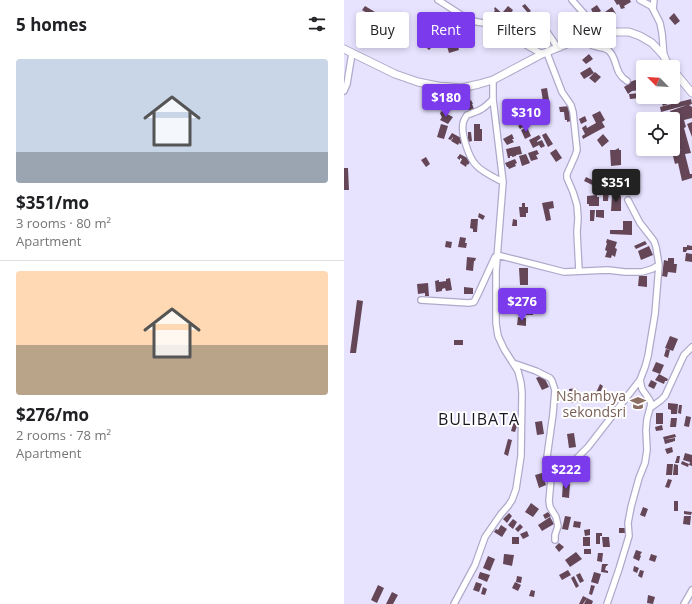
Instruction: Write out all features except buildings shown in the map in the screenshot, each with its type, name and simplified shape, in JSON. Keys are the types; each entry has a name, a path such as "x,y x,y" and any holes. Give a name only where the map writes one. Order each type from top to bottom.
{"main road":[{"path":"616,32 629,32 640,36 652,43 664,56 666,60"},
{"path":"344,49 395,74 418,82 438,86 462,88 493,80 558,48"},
{"path":"680,78 692,93"}],"street":[{"path":"438,0 466,18 478,22 498,25 514,38 544,54 562,92 571,105 577,150 567,174 567,178 577,205 578,271"},
{"path":"572,0 583,12"},
{"path":"640,0 651,6 660,23 664,56"},
{"path":"653,9 654,0"},
{"path":"550,36 558,48"},
{"path":"600,48 608,50 611,53 617,70 623,78 628,81"},
{"path":"344,91 352,53"},
{"path":"454,604 475,565 486,537 510,503 516,490 521,456 522,393 520,378 518,371 504,349 498,336 496,323 495,302 497,254 503,182 493,99 493,80"},
{"path":"493,99 480,111 467,116 462,124 462,128 465,143 475,164 503,182"},
{"path":"551,478 570,465 588,447 640,380 645,367 655,314 659,265 654,241 640,223 628,200"},
{"path":"497,254 564,272 608,270 642,272 659,265"},
{"path":"421,300 474,302 497,254"},
{"path":"650,408 665,396 684,354 692,347"},
{"path":"512,362 550,378 555,390 546,464 551,478 550,507 556,517 558,526 555,535 556,540"},
{"path":"607,604 629,536 628,523 631,507 647,450 647,424 651,403 642,389 640,380"},
{"path":"684,604 692,590"}],"place":[{"name":"Nshambya sekondsri","path":"638,403"}],"district":[{"name":"BULIBATA","path":"479,419"}]}
